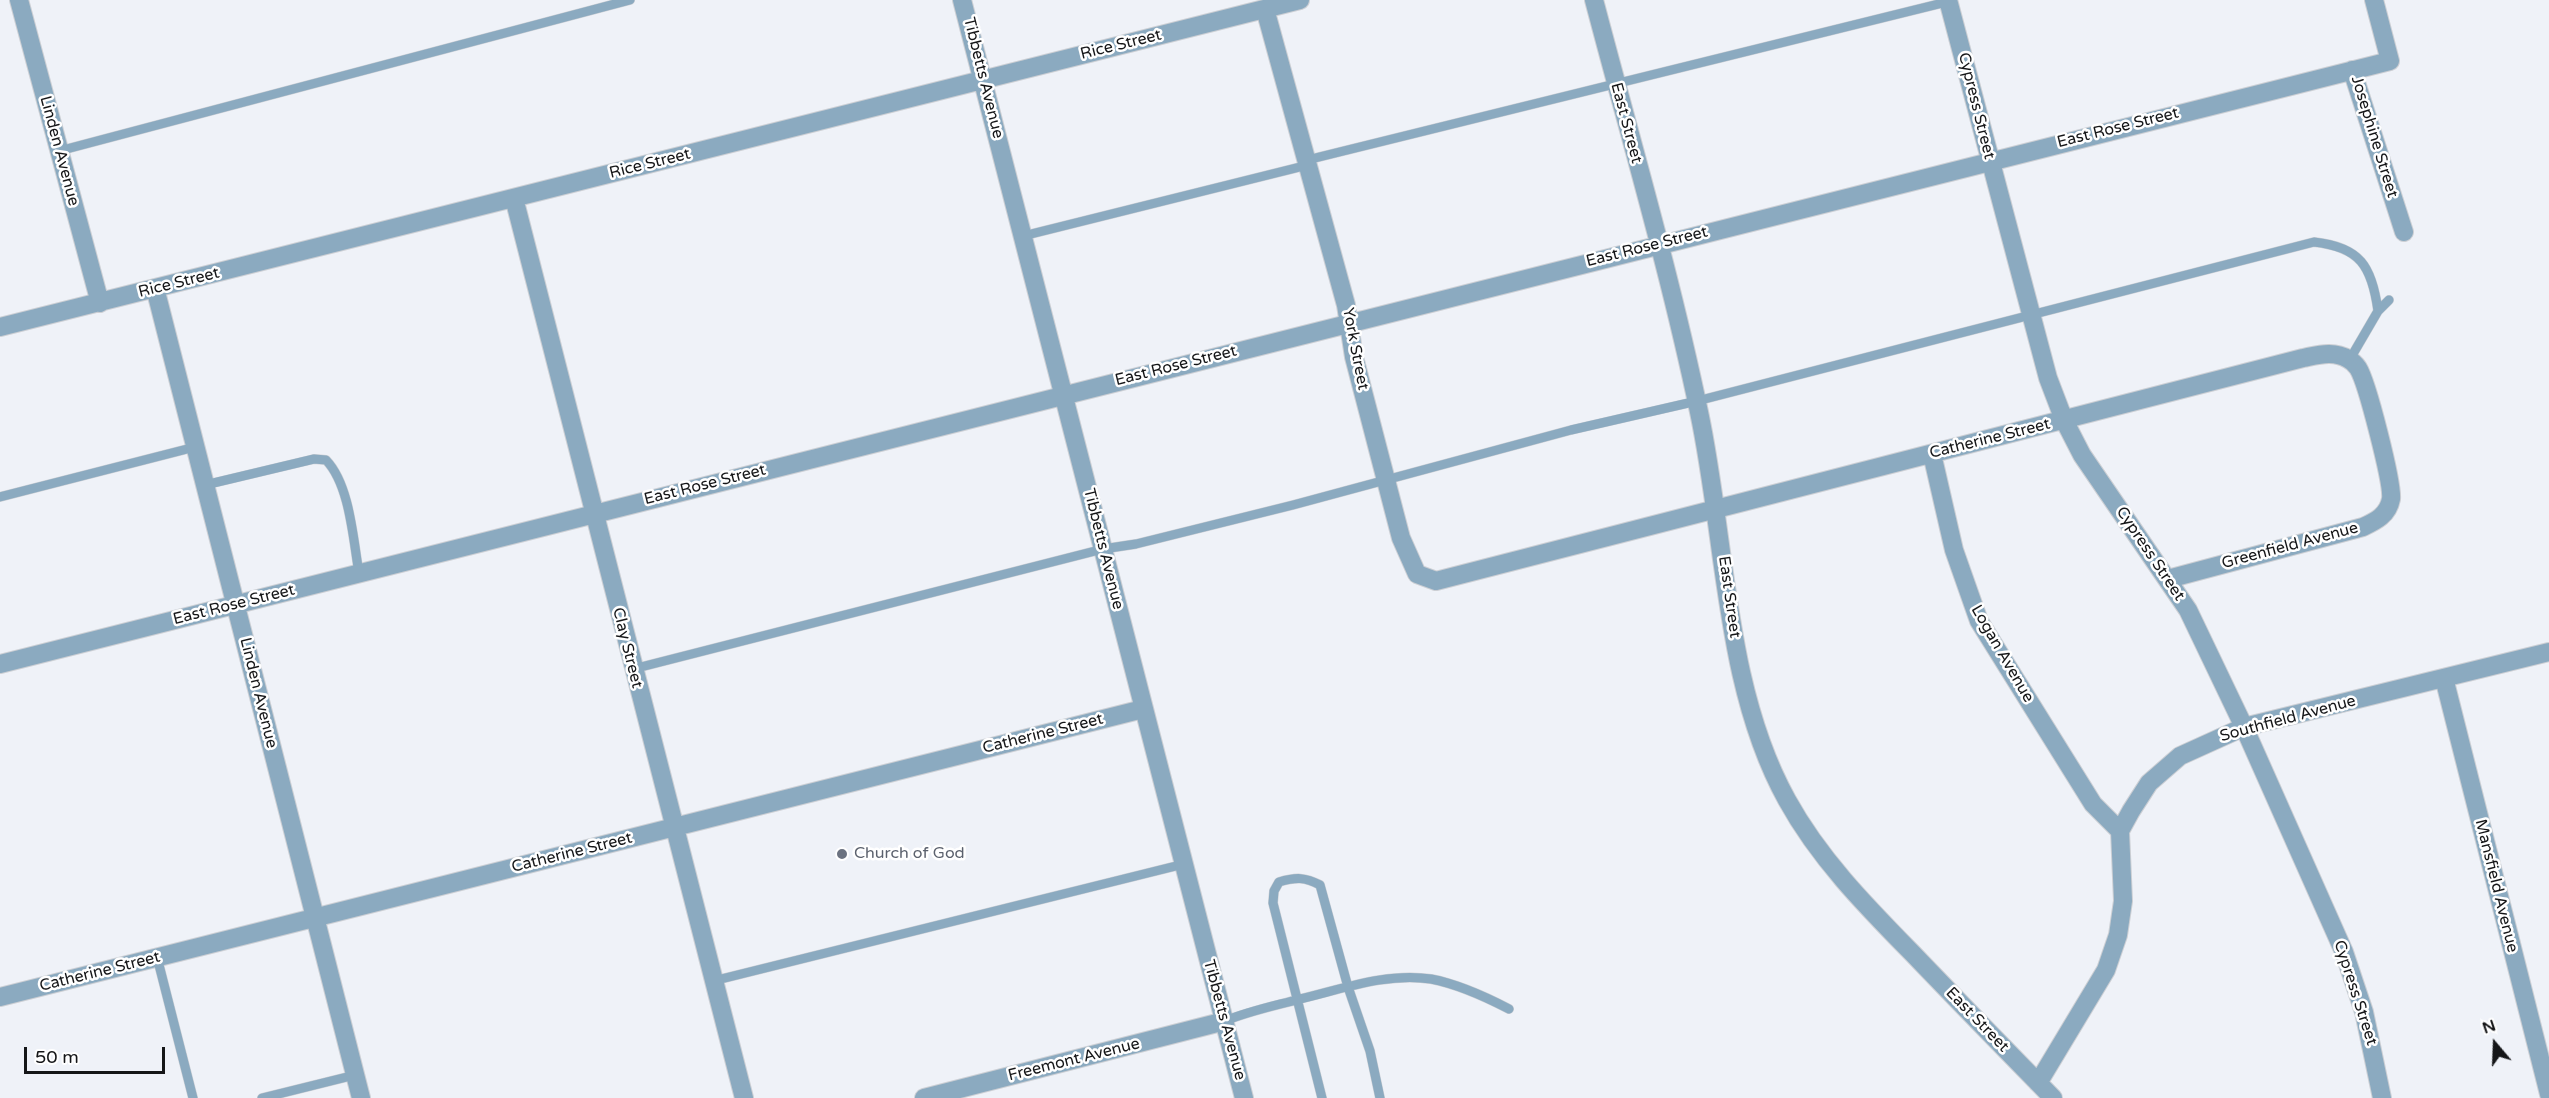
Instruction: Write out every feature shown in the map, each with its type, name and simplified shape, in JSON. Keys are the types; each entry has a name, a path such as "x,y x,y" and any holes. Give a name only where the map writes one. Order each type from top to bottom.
{"street":[{"name":"Linden Avenue","path":"19,0 100,303"},
{"name":"Tibbetts Avenue","path":"962,0 1245,1098"},
{"name":"Rice Street","path":"0,327 1300,0"},
{"name":"East Street","path":"1594,0 1659,244 1697,401 1717,509 1736,647 1750,708 1763,750 1785,798 1805,831 1834,869 2053,1098"},
{"name":"Cypress Street","path":"1951,0 1990,161 2048,378 2064,420 2082,455 2188,610 2244,727 2344,952 2364,1012 2382,1098"},
{"name":"Josephine Street","path":"2374,0 2390,61 2352,70 2404,232"},
{"name":"York Street","path":"1265,9 1349,323 1354,357 1401,538 1413,568 1426,579 1436,581 1531,556"},
{"name":"East Rose Street","path":"0,664 2352,70"},
{"name":"Clay Street","path":"514,198 592,514 744,1098"},
{"name":"Linden Avenue","path":"155,288 361,1098"},
{"name":"Catherine Street","path":"1531,556 2303,358 2326,354 2350,359"},
{"name":"Greenfield Avenue","path":"2168,579 2363,527 2377,521 2386,512 2391,501 2382,455 2365,385 2358,368 2350,359"},
{"name":"Logan Avenue","path":"1932,453 1954,550 1979,621 2093,804 2120,831"},
{"name":"Southfield Avenue","path":"2120,831 2149,783 2163,768 2211,740 2244,727 2549,652"},
{"name":"Mansfield Avenue","path":"2444,678 2549,1094"},
{"name":"Catherine Street","path":"0,997 1143,709"},
{"path":"2038,1083 2106,970 2118,935 2123,890 2120,831"},
{"name":"Freemont Avenue","path":"924,1098 1225,1021"}],"lane":[{"path":"59,151 630,0"},
{"path":"1023,236 1951,0"},
{"path":"633,669 1103,549 1136,544 1571,430 1697,401 2031,313 2314,242 2340,245 2356,256 2367,272 2375,291 2378,311"},
{"path":"2350,359 2378,311 2389,300"},
{"path":"0,497 195,447"},
{"path":"205,485 314,459 326,460 334,468 341,482 359,573"},
{"path":"713,981 1184,864"},
{"path":"1322,1098 1273,903 1274,891 1279,882 1294,877 1308,879 1320,885 1348,987 1380,1087 1380,1098"},
{"path":"157,957 193,1098"},
{"path":"1225,1021 1248,1012 1348,987 1400,979 1432,980 1488,999 1509,1010"},
{"path":"262,1098 355,1075"}],"place":[{"name":"Church of God","path":"842,854"}]}
